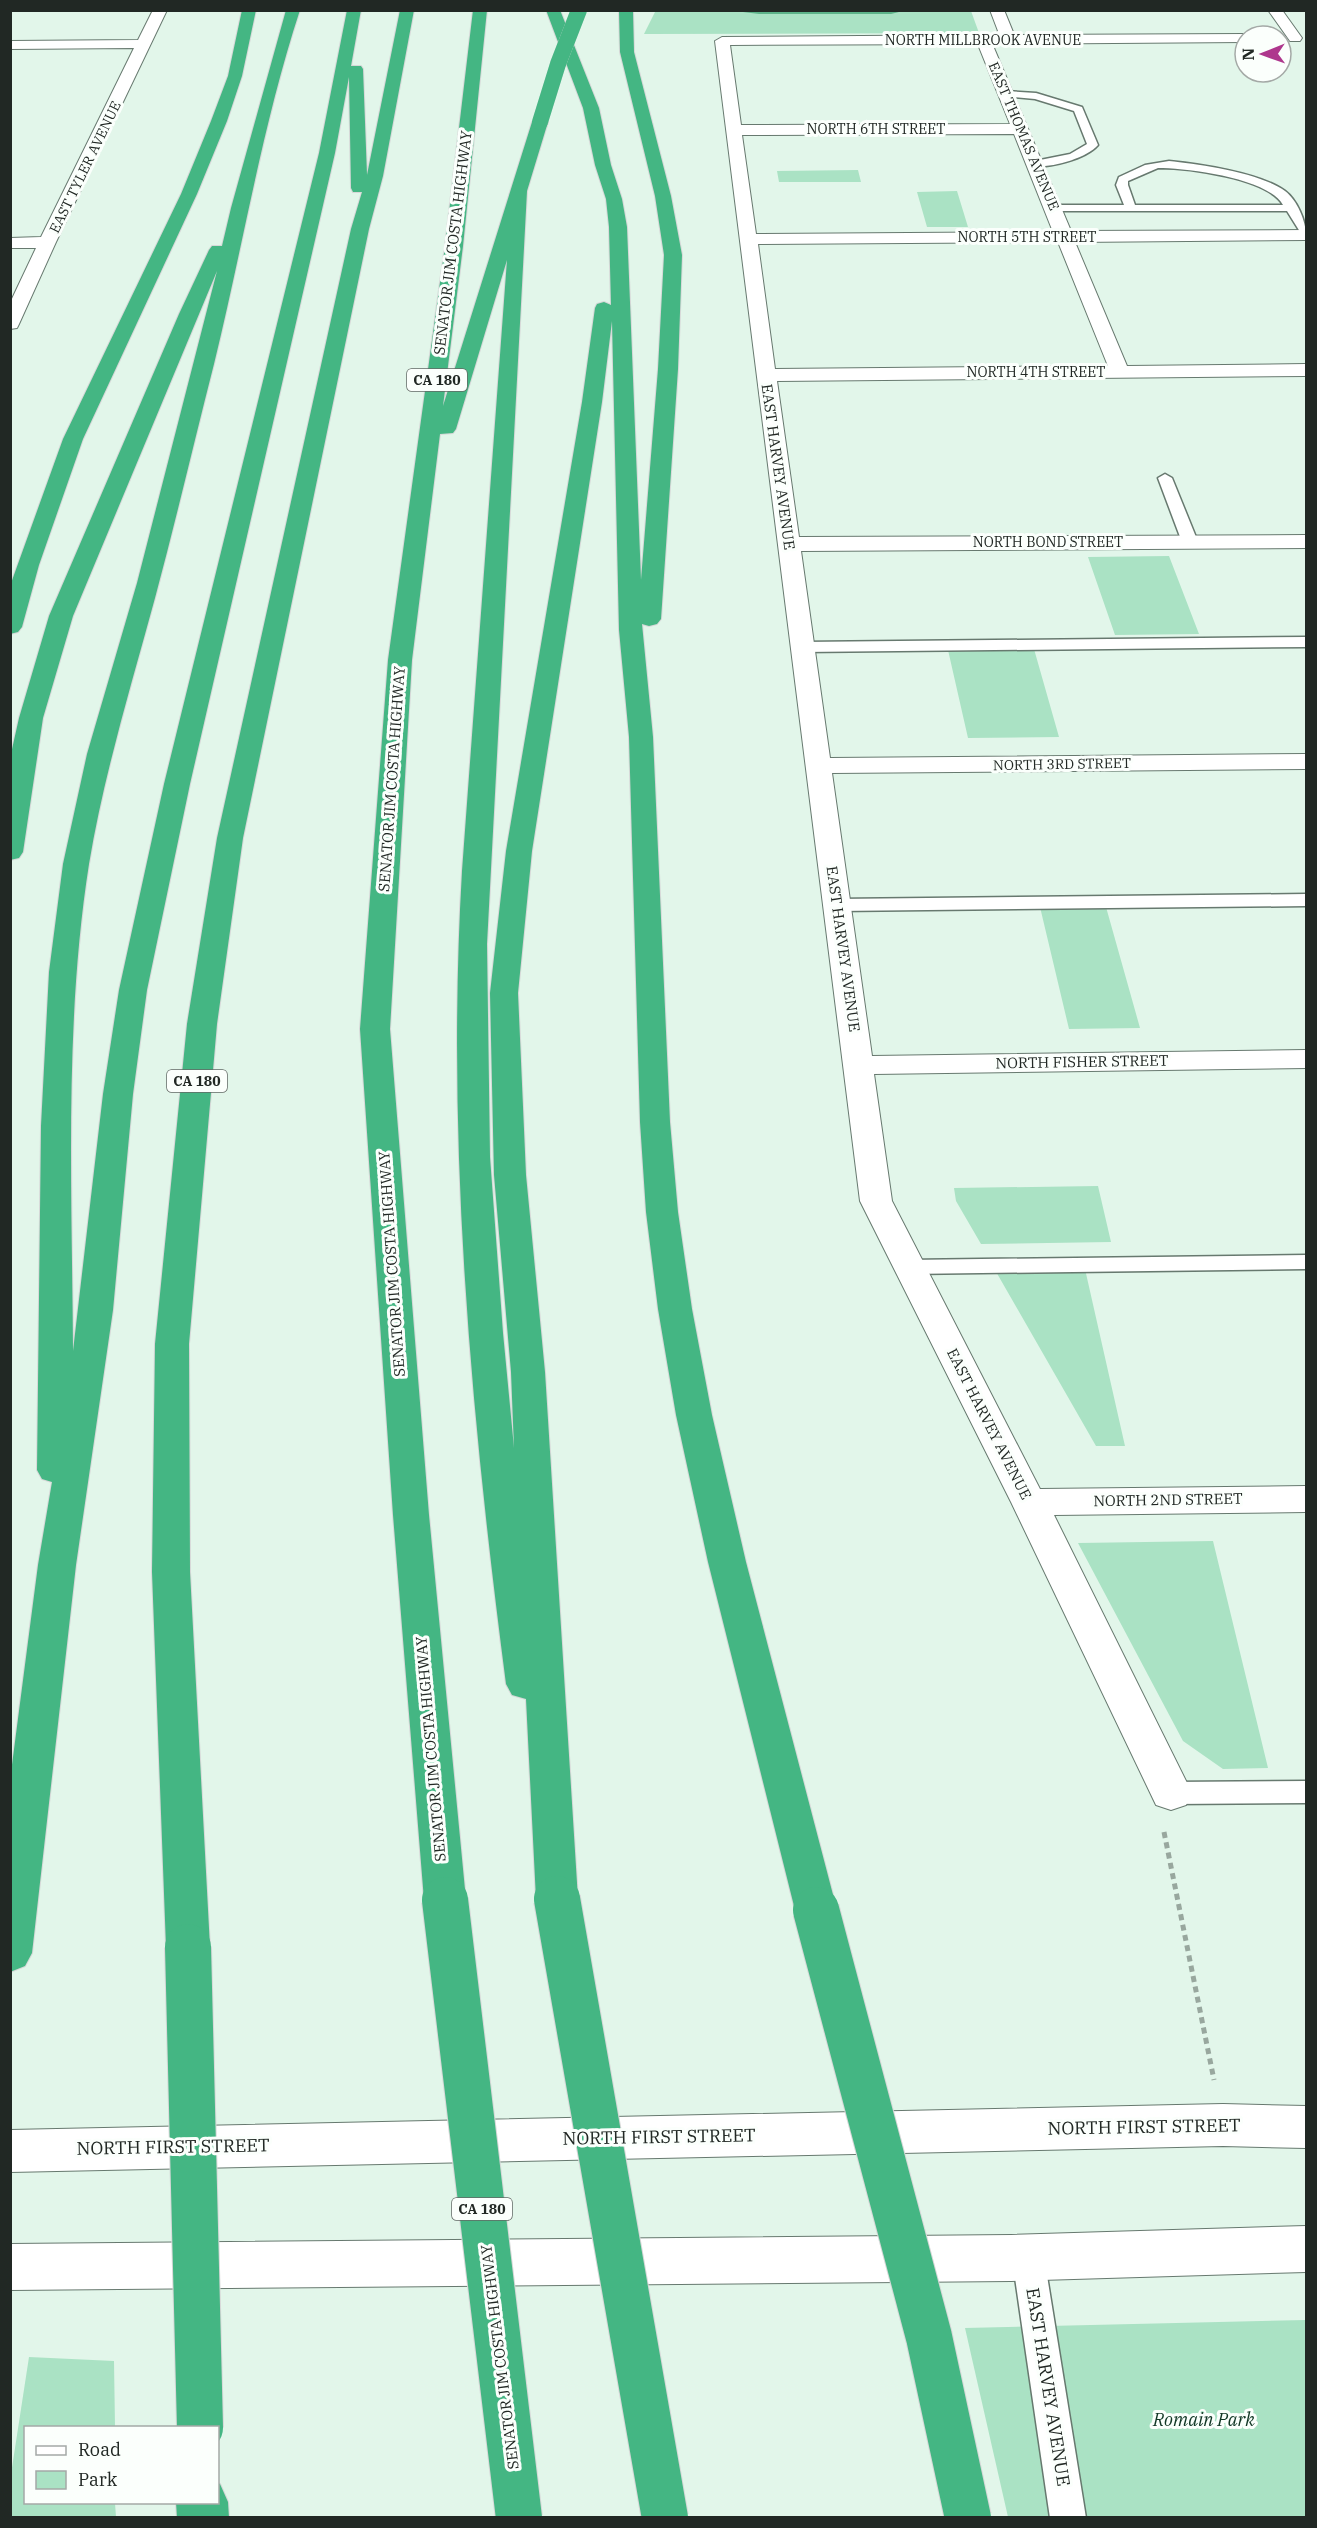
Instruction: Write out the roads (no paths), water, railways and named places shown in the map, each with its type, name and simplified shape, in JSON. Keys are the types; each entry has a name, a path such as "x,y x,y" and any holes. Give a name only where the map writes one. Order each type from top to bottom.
{"highway":[{"path":"10,627 28,565 73,439 189,194 219,121 235,76 249,10"},
{"path":"57,1565 54,1327 56,1126 63,972 76,864 100,754 148,583 218,310 239,208 293,10"},
{"path":"354,10 360,229"},
{"path":"10,1953 57,1565 96,1310 118,1094 133,990 177,784 327,153 354,10"},
{"name":"CA 180","path":"200,2426 188,1947 171,1572 172,1344 202,1024 230,838 360,229 375,176 407,10"},
{"name":"SENATOR JIM COSTA HIGHWAY","path":"480,10 454,246 400,660 375,1029 411,1515 445,1900 519,2517"},
{"path":"553,10 591,108 603,165 614,199 618,227 631,630 641,737 655,1122 662,1212 675,1309 694,1415 727,1562 929,2337 968,2517"},
{"path":"420,513 558,64 579,10"},
{"path":"626,10 627,52 663,196 673,255 669,358 641,737"},
{"path":"556,1899 528,1372 508,1132 504,1002 510,921 524,816 600,340 605,273 603,165"},
{"path":"520,193 476,873 472,977 474,1163 485,1336 509,1563 556,1899 665,2517"},
{"path":"10,852 31,718 62,615 188,314 239,208"}],"street":[{"name":"EAST TYLER AVENUE","path":"10,324 47,242 160,10"},
{"name":"EAST THOMAS AVENUE","path":"997,10 1006,32 986,46 1120,372"},
{"path":"1275,10 1294,38"},
{"name":"NORTH MILLBROOK AVENUE","path":"722,41 1233,38"},
{"name":"EAST HARVEY AVENUE","path":"722,41 876,1201 1029,1502 1172,1793"},
{"path":"10,45 145,44"},
{"name":"NORTH 6TH STREET","path":"733,130 1020,129"},
{"name":"NORTH 5TH STREET","path":"748,239 1306,233"},
{"path":"10,243 47,242"},
{"name":"NORTH 4TH STREET","path":"766,375 1306,370"},
{"name":"NORTH BOND STREET","path":"789,544 1306,541"},
{"name":"NORTH 3RD STREET","path":"818,766 1306,761"},
{"name":"NORTH FISHER STREET","path":"858,1065 1306,1059"},
{"name":"NORTH 2ND STREET","path":"1029,1502 1306,1499"},
{"name":"NORTH FIRST STREET","path":"10,2151 1224,2125 1306,2127"},
{"path":"10,2266 1028,2257 1306,2249"}],"lane":[{"path":"1006,94 1036,96 1078,109 1093,145 1068,157 1034,164"},
{"path":"1131,208 1122,185 1123,179 1146,168 1169,164 1196,167 1270,188 1283,195 1306,233"},
{"path":"1054,208 1292,208"},
{"path":"1165,478 1190,542"},
{"path":"802,647 1306,642"},
{"path":"837,905 1306,900"},
{"path":"908,1267 1306,1262"},
{"path":"1172,1793 1306,1791"},
{"name":"EAST HARVEY AVENUE","path":"1028,2257 1068,2517"}],"park label":[{"name":"Romain Park","path":"1204,2420"}]}
